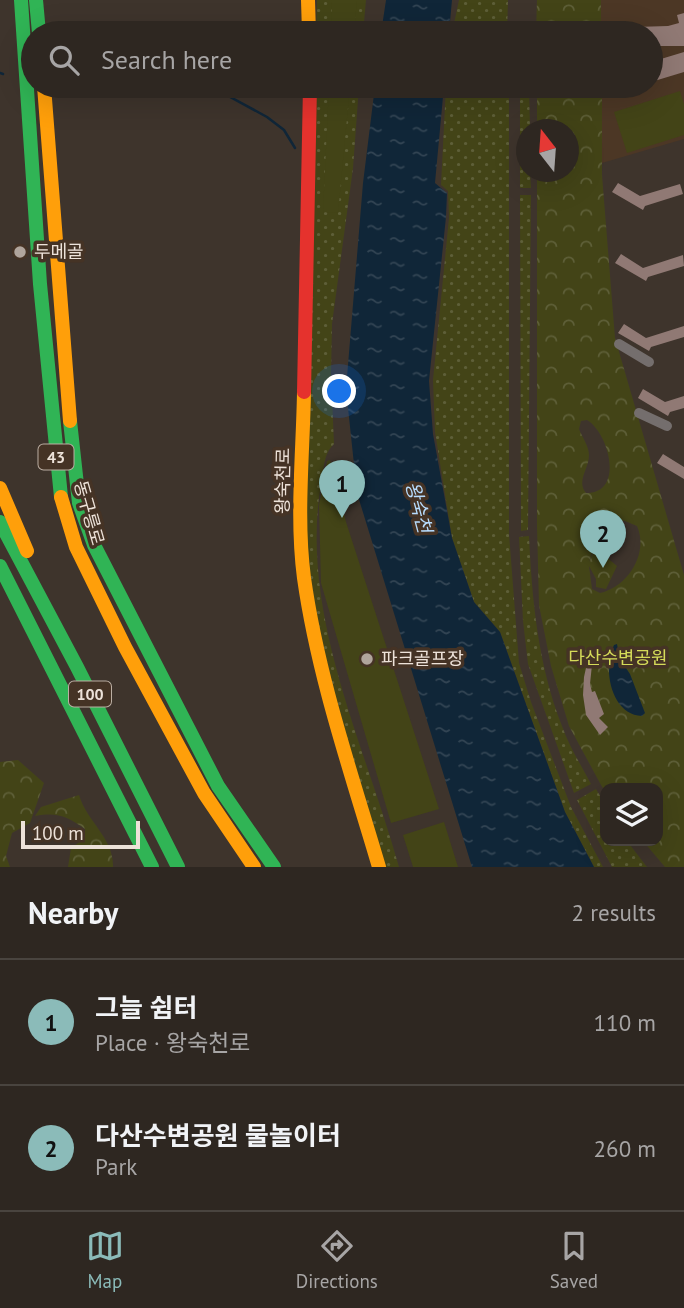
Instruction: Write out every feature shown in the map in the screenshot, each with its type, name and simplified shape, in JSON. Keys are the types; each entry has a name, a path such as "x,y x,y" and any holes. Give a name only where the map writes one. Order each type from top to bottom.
{"main road":[{"path":"308,0 309,21"},
{"path":"37,2 38,21"},
{"name":"동구릉로","path":"27,98 40,284 62,505 76,547 132,659 204,793 254,867"},
{"name":"동구릉로","path":"45,98 58,288 79,503 94,545 218,786 274,867"},
{"name":"왕숙천로","path":"310,98 301,533 304,576 317,655 379,867"},
{"path":"0,488 25,546 49,613"},
{"name":"100","path":"0,522 178,867"},
{"name":"100","path":"0,566 152,867"}],"street":[{"path":"619,344 649,362"},
{"path":"639,413 667,426"}],"shaded area":[{"path":"601,0 684,0 684,139 602,163 602,98 663,98 663,21 601,21"}],"green space":[{"path":"317,0 366,0 364,21 316,21"},
{"path":"332,0 357,0 355,21 331,21"},
{"path":"459,0 508,0 507,21 455,21"},
{"path":"537,0 601,0 601,21 536,21"},
{"path":"680,91 684,104 684,135 627,153 614,112"},
{"path":"314,98 358,98 353,168 332,324 334,444 326,457 321,484 317,532 319,581 339,678 399,867 383,867 321,661 304,539"},
{"path":"328,98 349,98 338,213 323,212"},
{"path":"445,98 509,98 509,534 519,663 571,807 603,867 594,867 565,812 500,632 474,602 452,538 435,432 433,380 449,218 448,191 441,185"},
{"path":"520,98 529,98 530,119 520,119"},
{"name":"다산수변공원","path":"537,98 602,98 602,175 615,338 684,575 684,867 665,867 647,846 663,846 663,783 600,783 569,726 551,666 539,605 537,182 579,182 579,119 537,119","holes":["587,420 602,437 607,449 609,473 606,483 598,490 586,493 582,484 589,452 579,429 581,421","612,519 637,526 640,547 638,557 627,576 610,590 600,593 592,589 589,566 596,579 596,587 606,589 617,566 599,551 594,551 589,562 602,523"]},
{"path":"520,182 531,182 531,188 520,188"},
{"path":"520,195 531,195 528,530 521,531"},
{"name":"파크골프장","path":"330,460 346,522 439,809 391,823 321,583 319,505 327,461"},
{"path":"529,536 534,608 547,680 565,733 591,784 574,793 528,664 519,537"},
{"path":"18,760 44,783 30,823 12,833 6,856 10,867 0,867 0,762"},
{"path":"596,789 600,796 600,844 577,800"},
{"path":"79,795 109,847 113,867 68,867 71,848 85,838 85,829 62,816 35,816 41,807"},
{"path":"444,822 458,867 413,867 403,835"},
{"path":"601,846 631,846 647,867 612,867"}],"water":[{"path":"386,0 452,0 450,21 383,21"},
{"name":"왕숙천","path":"374,98 443,98 435,183 447,193 446,217 429,381 433,434 452,538 474,602 500,632 565,812 594,867 472,867 357,493 346,389 363,183"},
{"path":"617,644 620,659 630,674 645,713 642,716 631,714 623,708 612,689 609,677 610,655"}],"building":[{"path":"684,13 684,46 663,46 663,26 679,23 677,15"},
{"path":"684,52 684,72 663,78 663,58"},
{"path":"618,183 640,196 680,184 683,194 645,206 643,210 612,192"},
{"path":"621,254 643,268 683,255 684,266 648,277 646,281 615,263"},
{"path":"624,324 646,338 684,326 684,337 651,347 649,351 618,333"},
{"path":"643,389 665,402 684,396 684,408 670,412 668,416 638,398"},
{"path":"663,454 684,467 684,479 657,463"},
{"path":"589,654 593,655 590,684 592,692 595,691 604,714 599,718 608,727 600,735 586,715 583,695"}],"waterway":[{"path":"232,98 267,117 284,130 295,148"}],"traffic: fast":[{"path":"21,0 22,21"},
{"path":"36,0 38,21"},
{"path":"28,98 40,284 61,497"},
{"path":"70,421 79,503 94,545 218,786 274,867"},
{"path":"0,522 178,867"},
{"path":"0,566 152,867"}],"traffic: slow":[{"path":"308,0 309,21"},
{"path":"45,98 70,421"},
{"path":"304,392 300,509 304,578 326,688 379,867"},
{"path":"0,488 27,551"},
{"path":"61,497 76,547 125,647 204,793 254,867"}],"traffic: jam":[{"path":"304,392 310,98"}],"place":[{"name":"두메골","path":"20,252"},
{"name":"그늘 쉼터","path":"342,518"},
{"name":"다산수변공원 물놀이터","path":"603,568"},
{"name":"파크골프장","path":"367,659"}]}
